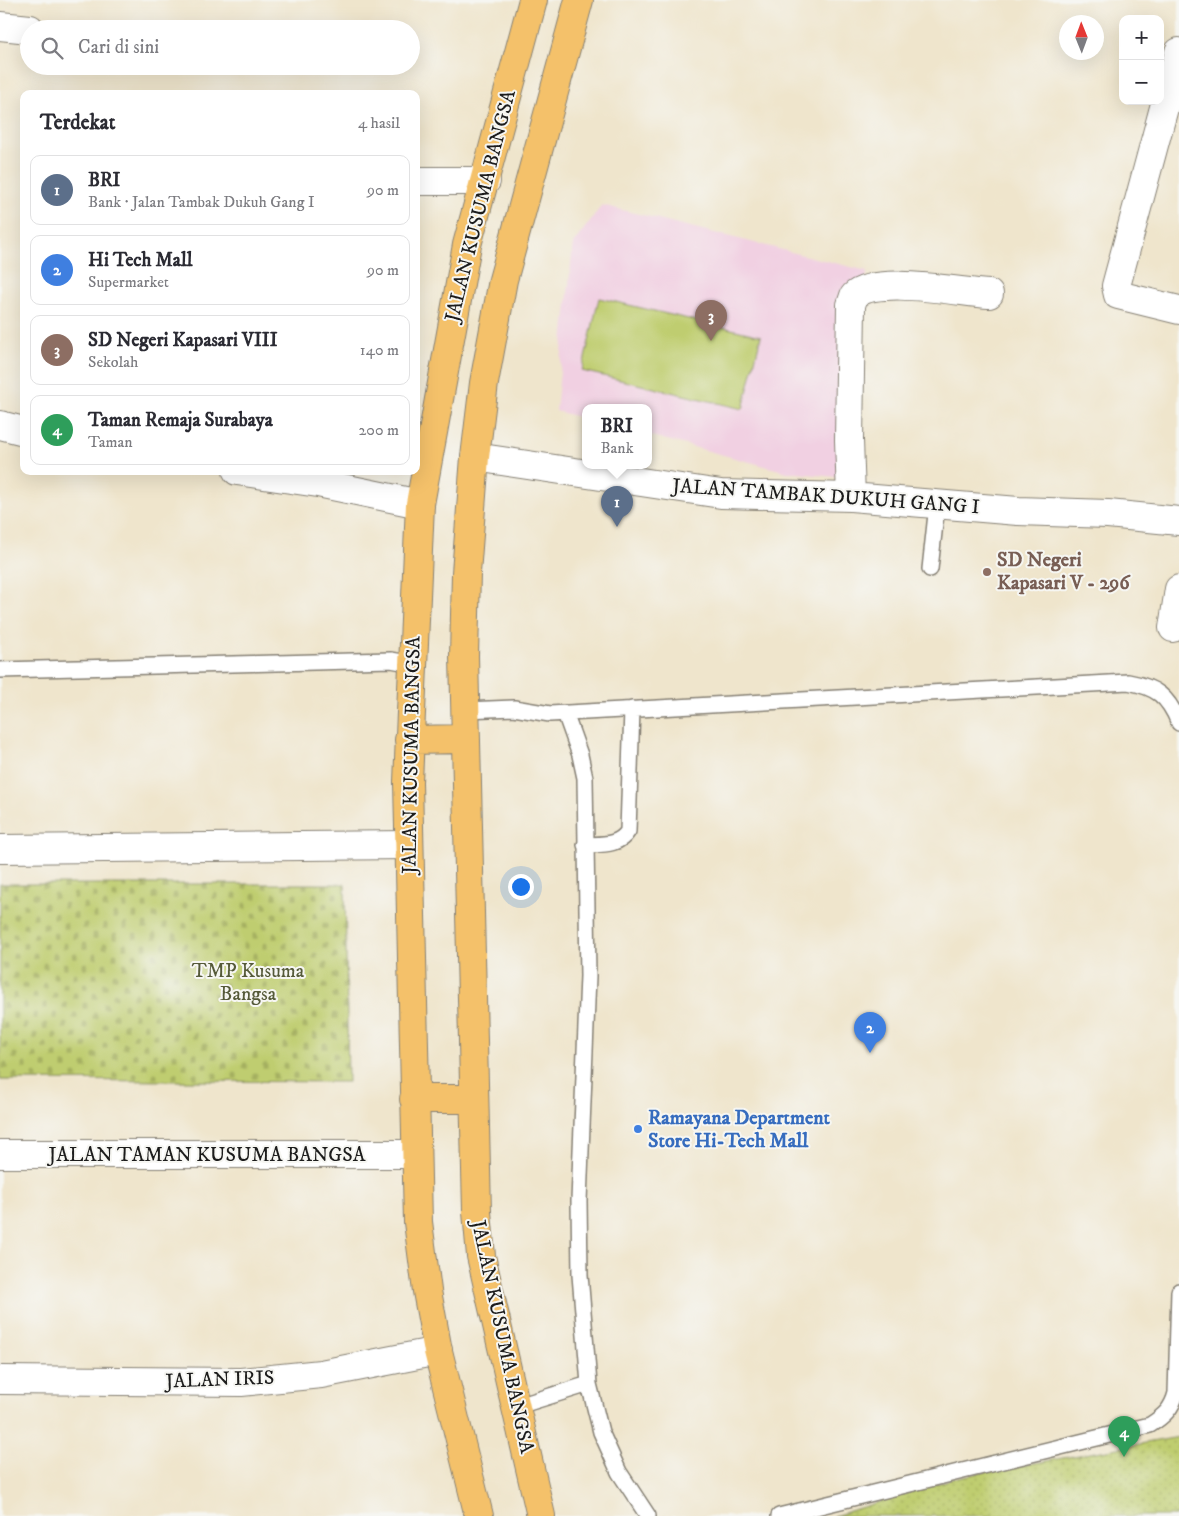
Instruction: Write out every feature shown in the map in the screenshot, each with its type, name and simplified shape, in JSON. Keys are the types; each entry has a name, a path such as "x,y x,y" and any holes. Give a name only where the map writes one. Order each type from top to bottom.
{"highway":[{"name":"JALAN KUSUMA BANGSA","path":"479,1516 438,1350 427,1291 418,1222 415,1154 409,740 420,504 467,245 533,0"},
{"name":"JALAN KUSUMA BANGSA","path":"541,1516 482,1256 476,1212 466,740 466,582 475,456 484,383 503,280 578,0"},
{"path":"409,740 466,740"},
{"path":"414,1099 474,1099"}],"street":[{"path":"0,26 20,28"},
{"path":"1177,67 1117,283 1118,295 1179,310"},
{"path":"420,181 486,180"},
{"path":"851,497 849,440 851,305 854,296 870,286 897,285 989,294"},
{"path":"0,426 20,430"},
{"name":"JALAN TAMBAK DUKUH GANG I","path":"475,456 721,494 851,497 1018,512 1108,514 1179,520"},
{"path":"264,475 318,483 420,504"},
{"path":"1173,628 1179,589"},
{"path":"0,850 410,845"},
{"name":"JALAN TAMAN KUSUMA BANGSA","path":"0,1154 415,1154"},
{"name":"JALAN IRIS","path":"0,1380 241,1382 321,1374 438,1350"}],"lane":[{"path":"930,569 937,505"},
{"path":"0,670 390,660 413,664"},
{"path":"466,710 514,708 558,714 1128,682 1155,690 1167,701 1179,723"},
{"path":"585,845 613,843 623,839 628,831 632,709"},
{"path":"558,714 580,755 585,778 588,976 579,1201 580,1275 589,1384 601,1432 618,1472 648,1516"},
{"path":"779,1516 1150,1425 1176,1406 1179,1291"},
{"path":"515,1407 589,1384"}],"shaded area":[{"path":"602,205 867,271 846,478 787,472 652,436 652,404 582,404 582,418 556,411 573,244"}],"green space":[{"path":"599,298 761,336 743,409 582,371"},
{"name":"TMP Kusuma Bangsa","path":"0,884 345,884 348,1082 0,1080"},
{"path":"1179,1437 1179,1516 834,1516 958,1477"}],"place":[{"name":"SD Negeri Kapasari VIII","path":"711,341"},
{"name":"BRI","path":"617,527"},
{"name":"SD Negeri Kapasari V - 296","path":"987,572"},
{"name":"Hi Tech Mall","path":"870,1053"},
{"name":"Ramayana Department Store Hi-Tech Mall","path":"638,1129"},
{"name":"Taman Remaja Surabaya","path":"1124,1457"}]}
